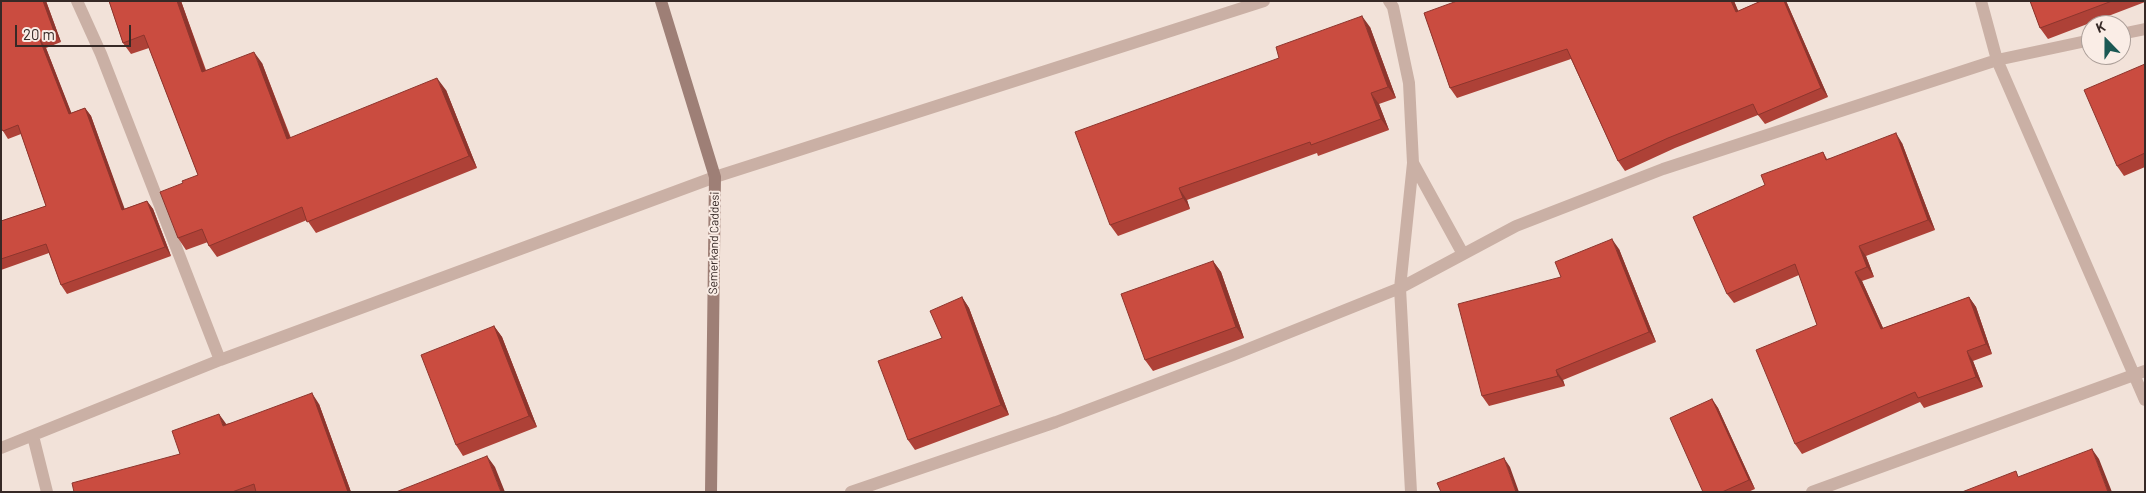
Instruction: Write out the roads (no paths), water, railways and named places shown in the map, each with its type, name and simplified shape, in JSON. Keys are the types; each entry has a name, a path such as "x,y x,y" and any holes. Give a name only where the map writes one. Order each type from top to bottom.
{"street":[{"path":"77,1 101,54 220,360"},
{"name":"Semerkand Caddesi","path":"661,1 715,177 711,492"},
{"path":"1,448 220,360 715,177 1264,1"},
{"path":"1389,1 1393,7 1409,83 1413,163 1400,288 1411,492"},
{"path":"1981,1 1997,60 2139,373 2145,400"},
{"path":"2131,32 2145,28"},
{"path":"851,492 1056,422 1400,288 1516,226 1663,169 1997,60 2081,42"},
{"path":"1413,163 1463,254"},
{"path":"1812,492 2139,373"},
{"path":"33,436 46,492"}]}
